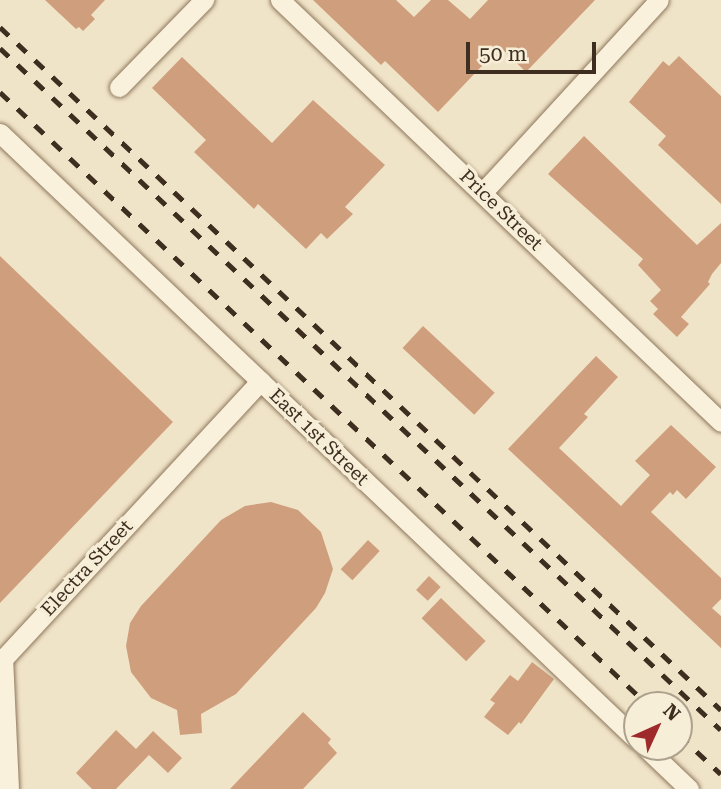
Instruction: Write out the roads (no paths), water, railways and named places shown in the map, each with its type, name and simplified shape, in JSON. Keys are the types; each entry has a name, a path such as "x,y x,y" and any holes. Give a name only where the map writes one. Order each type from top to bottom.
{"street":[{"path":"120,87 204,0"},
{"name":"Price Street","path":"280,0 721,422"},
{"path":"483,192 659,0"},
{"name":"East 1st Street","path":"0,134 623,727"},
{"name":"Electra Street","path":"9,789 3,659 260,381"},
{"path":"660,761 689,789"}],"railway":[{"path":"0,27 721,710"},
{"path":"0,48 721,730"},
{"path":"0,92 633,691"},
{"path":"693,748 721,774"}]}
